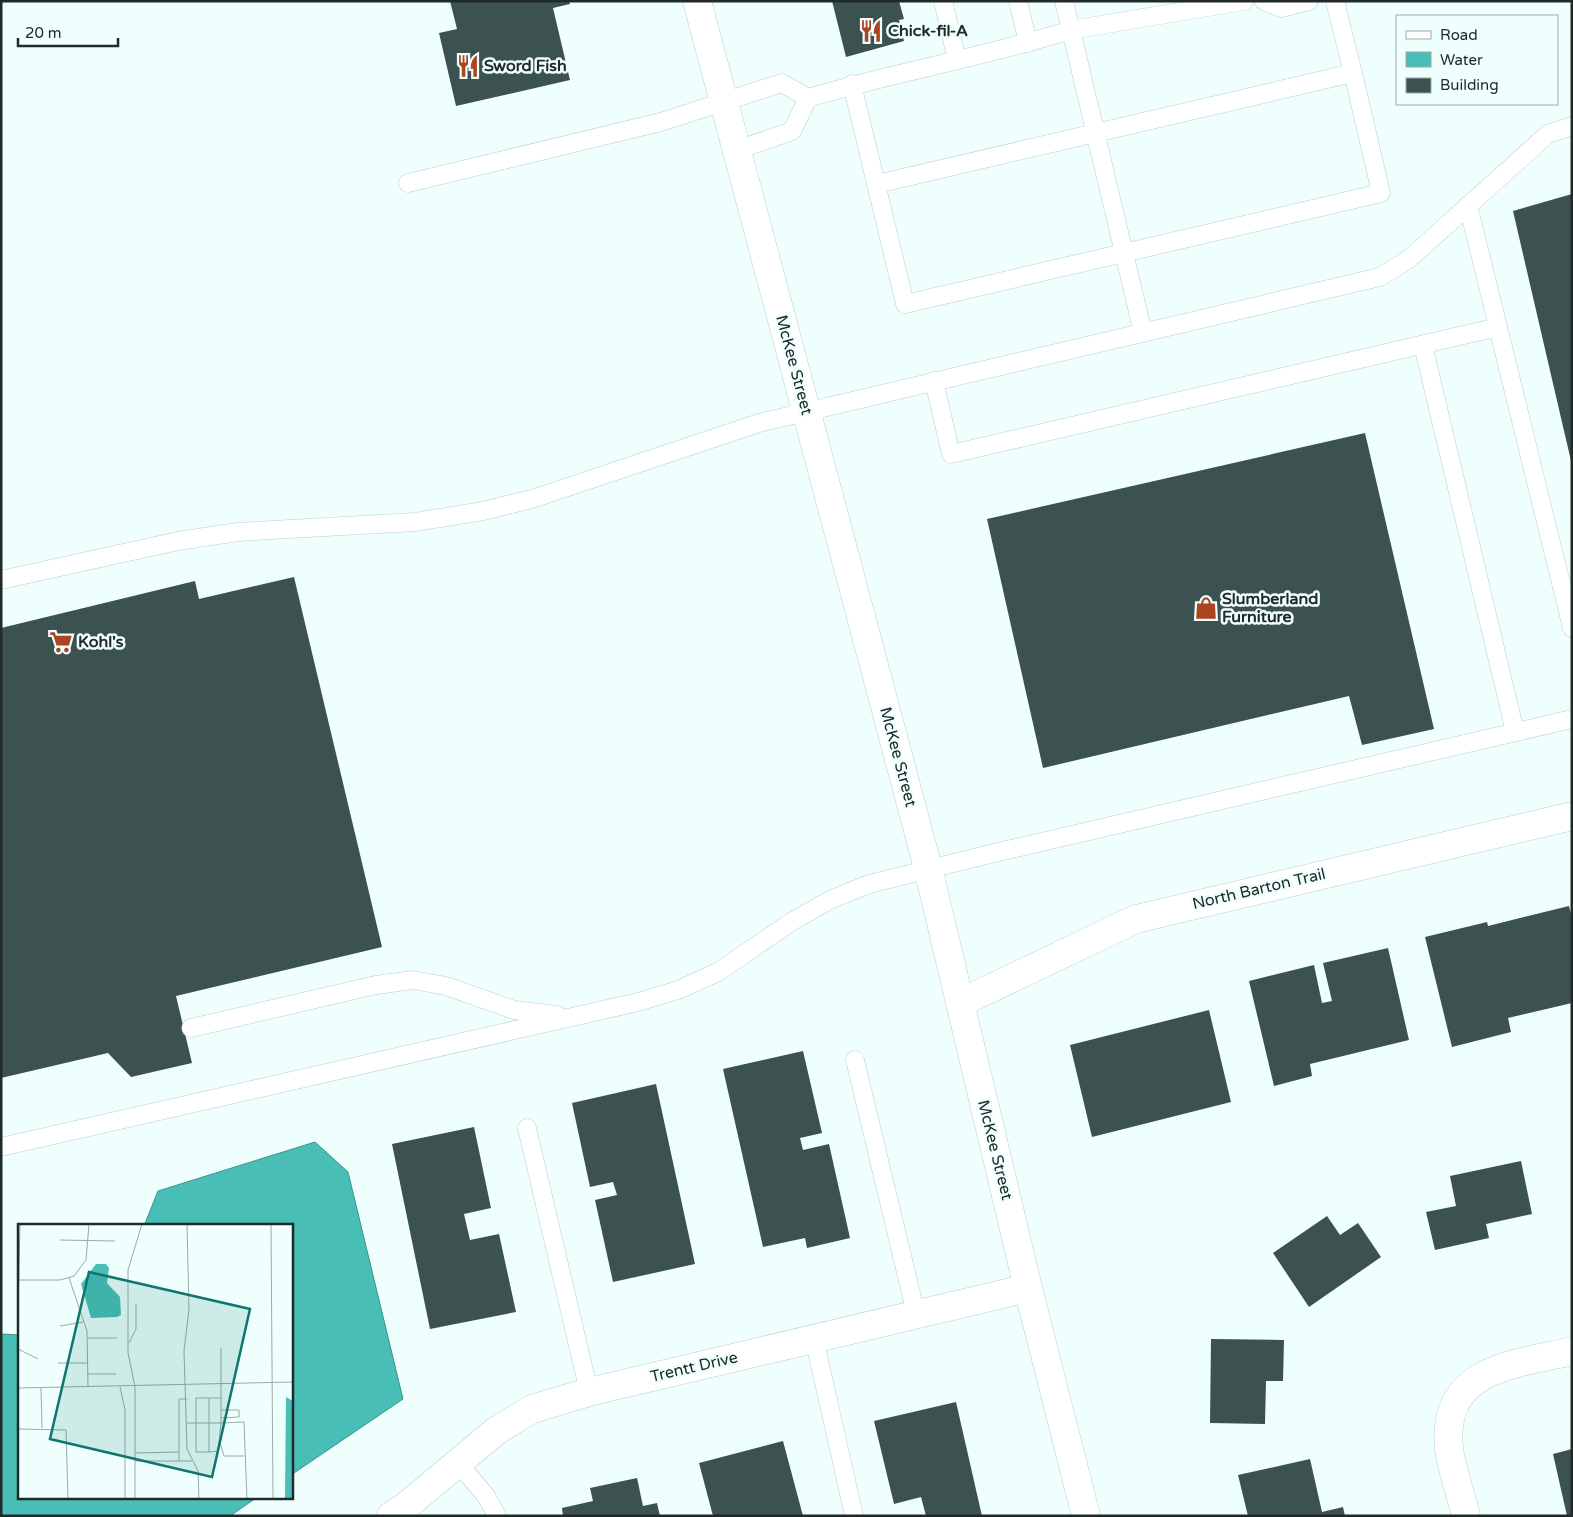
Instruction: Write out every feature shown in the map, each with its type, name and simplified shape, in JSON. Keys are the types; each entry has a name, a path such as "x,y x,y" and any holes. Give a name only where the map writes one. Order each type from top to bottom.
{"street":[{"name":"McKee Street","path":"698,1 928,868 1028,1288 1086,1516"},
{"name":"North Barton Trail","path":"960,1003 1136,919 1572,816"},
{"name":"Trentt Drive","path":"391,1516 458,1464 496,1431 532,1409 589,1392 1028,1288"},
{"path":"1466,1516 1449,1450 1448,1422 1458,1397 1477,1378 1499,1368 1572,1351"}],"lane":[{"path":"943,1 957,60"},
{"path":"1018,1 1028,43"},
{"path":"1064,1 1143,333"},
{"path":"737,150 792,131 808,98 852,84 1028,43 1071,30 1244,1"},
{"path":"1264,1 1281,8 1309,1"},
{"path":"852,84 906,304 1381,193 1335,1"},
{"path":"877,184 1353,73"},
{"path":"408,183 586,142 782,83 808,98"},
{"path":"1,580 178,541 230,534 415,522 483,511 532,498 759,423 1380,277 1409,259 1548,134 1572,126"},
{"path":"1468,205 1572,628"},
{"path":"934,381 951,454 1498,327"},
{"path":"1423,345 1516,732"},
{"path":"1,1147 587,1014 678,990 718,972 791,922 830,900 869,884 928,868 1572,719"},
{"path":"191,1028 376,985 413,980 446,986 514,1010 549,1015 587,1014"},
{"path":"855,1060 916,1314"},
{"path":"527,1128 589,1392"},
{"path":"814,1338 854,1516"},
{"path":"458,1464 486,1496 497,1516"}],"water":[{"path":"315,1142 348,1172 403,1399 292,1474 292,1224 145,1224 158,1191"},
{"path":"1,1334 18,1335 18,1500 253,1500 230,1516 1,1516"}],"building":[{"path":"450,1 569,1 570,4 553,8 570,80 456,106 439,33 457,29"},
{"name":"Chick-fil-A","path":"832,1 899,1 904,19 899,20 904,41 846,57"},
{"path":"1572,194 1572,461 1571,461 1513,211"},
{"name":"Slumberland Furniture","path":"1365,433 1434,729 1362,745 1349,696 1043,768 987,519"},
{"path":"294,577 382,947 176,996 192,1063 131,1077 108,1053 1,1078 1,628 195,581 199,599"},
{"path":"1569,906 1572,918 1572,1003 1508,1018 1511,1032 1452,1047 1425,937 1487,922 1488,926"},
{"path":"1388,948 1409,1040 1310,1064 1312,1076 1274,1086 1249,981 1314,965 1322,1003 1332,1001 1323,963"},
{"path":"1209,1010 1231,1102 1092,1137 1070,1045"},
{"path":"803,1051 822,1133 800,1138 803,1150 829,1144 850,1238 807,1248 805,1238 763,1247 723,1069"},
{"path":"656,1084 695,1264 613,1282 595,1200 617,1195 613,1182 590,1187 572,1103"},
{"path":"474,1127 491,1208 464,1214 470,1240 499,1234 516,1312 430,1329 392,1144"},
{"path":"1521,1161 1532,1214 1486,1224 1489,1238 1435,1250 1426,1212 1456,1206 1450,1176"},
{"path":"1327,1216 1340,1235 1358,1223 1381,1257 1309,1307 1273,1253"},
{"path":"1211,1339 1284,1340 1283,1381 1266,1381 1265,1424 1210,1423"},
{"path":"956,1402 982,1516 926,1516 921,1497 894,1504 874,1421"},
{"path":"783,1441 803,1516 713,1516 699,1463"},
{"path":"1572,1449 1572,1516 1567,1516 1553,1454"},
{"path":"1310,1459 1322,1512 1343,1507 1345,1516 1248,1516 1238,1475"},
{"path":"637,1478 643,1506 657,1503 660,1516 563,1516 562,1508 593,1501 590,1488"}],"place":[{"name":"Chick-fil-A","path":"871,31"},
{"name":"Sword Fish","path":"468,66"},
{"name":"Slumberland Furniture","path":"1206,608"},
{"name":"Kohl's","path":"61,642"}]}
